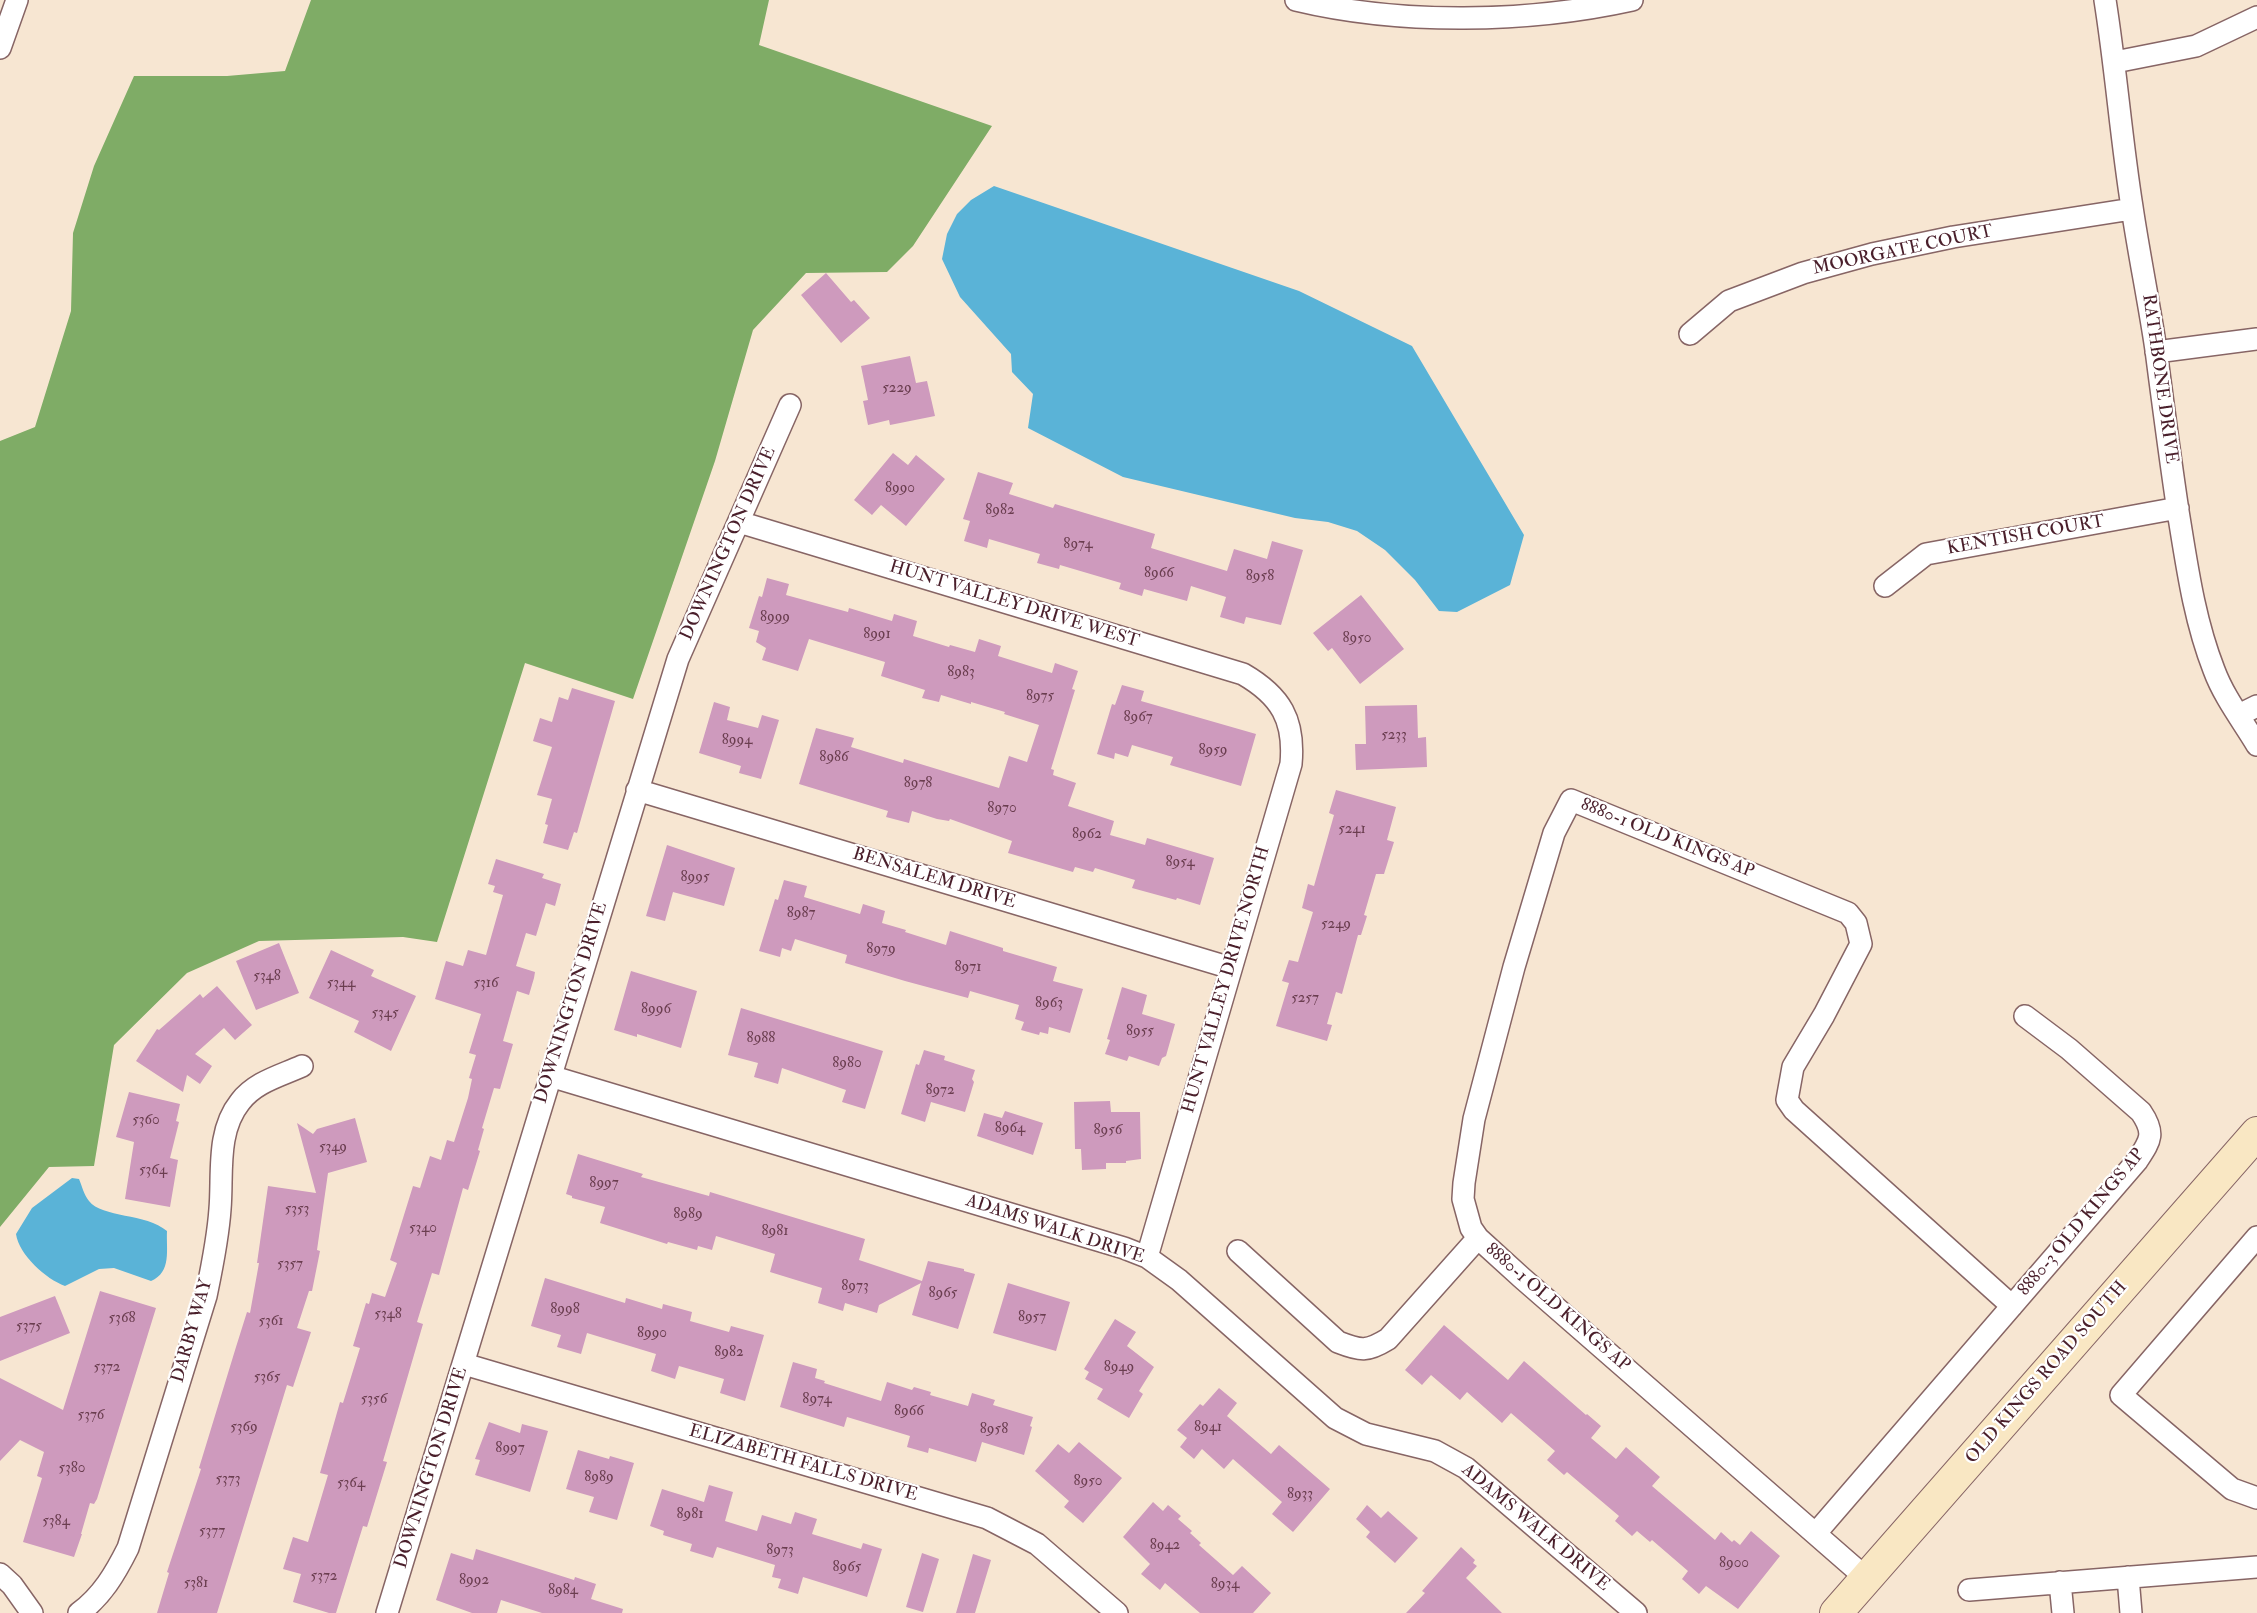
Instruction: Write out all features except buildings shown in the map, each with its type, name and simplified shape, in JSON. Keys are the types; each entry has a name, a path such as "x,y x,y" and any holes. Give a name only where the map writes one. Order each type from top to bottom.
{"street":[{"path":"0,48 17,0"},
{"path":"1296,0 1316,5 1408,17 1512,16 1597,8 1632,0"},
{"name":"RATHBONE DRIVE","path":"2105,0 2115,62 2120,127 2132,209 2196,618 2214,672 2248,710 2257,745"},
{"path":"2115,62 2196,46 2257,17"},
{"name":"MOORGATE COURT","path":"1690,334 1729,301 1803,273 1872,254 1953,237 2132,209"},
{"path":"2156,352 2257,339"},
{"name":"DOWNINGTON DRIVE","path":"387,1613 678,660 790,405"},
{"name":"KENTISH COURT","path":"1885,586 1926,554 2178,508"},
{"name":"HUNT VALLEY DRIVE WEST","path":"739,522 1243,674 1260,684 1279,703"},
{"name":"HUNT VALLEY DRIVE NORTH","path":"1147,1257 1291,764 1293,744 1289,724 1279,703"},
{"name":"BENSALEM DRIVE","path":"637,790 1231,968"},
{"name":"8880-1 OLD KINGS AP","path":"1866,1578 1478,1238 1471,1228 1463,1198 1474,1119 1554,833 1571,801 1848,913 1856,923 1861,944 1824,1015 1793,1067 1786,1100 1794,1110 2012,1306"},
{"name":"8880-3 OLD KINGS AP","path":"2012,1306 2137,1161 2151,1140 2149,1123 2141,1112 2069,1049 2025,1016"},
{"name":"DARBY WAY","path":"79,1613 93,1602 114,1577 128,1548 206,1296 220,1209 222,1153 226,1128 239,1103 259,1084 302,1066"},
{"name":"ADAMS WALK DRIVE","path":"550,1076 1124,1248 1147,1257 1179,1280 1335,1418 1366,1434 1435,1451 1466,1468 1636,1613"},
{"name":"OLD KINGS ROAD SOUTH","path":"1836,1613 2257,1133"},
{"path":"2257,1237 2121,1395 2232,1489 2257,1498"},
{"path":"1238,1251 1338,1342 1358,1350 1373,1349 1388,1339 1478,1238"},
{"path":"1816,1533 2012,1306"},
{"name":"ELIZABETH FALLS DRIVE","path":"464,1364 987,1518 1037,1544 1117,1613"},
{"path":"1969,1590 2257,1567"},
{"path":"0,1574 12,1585 32,1613"},
{"path":"2128,1577 2131,1613"},
{"path":"2060,1582 2062,1613"}],"green space":[{"path":"311,0 769,0 759,45 992,126 913,246 887,272 806,273 753,330 715,461 633,699 525,663 437,942 403,937 259,941 187,973 114,1045 94,1166 49,1167 0,1227 0,441 35,427 71,311 73,233 94,166 134,76 227,76 285,71"}],"water":[{"path":"994,186 1299,291 1412,346 1524,535 1510,585 1457,612 1439,611 1415,580 1385,550 1357,531 1328,522 1295,518 1123,477 1028,428 1033,394 1012,372 1011,354 960,297 942,259 947,234 957,214 971,200"},
{"path":"72,1178 79,1179 87,1199 95,1206 148,1221 167,1231 165,1266 158,1277 151,1281 114,1268 99,1269 65,1286 34,1265 22,1250 16,1234 32,1208"}]}
